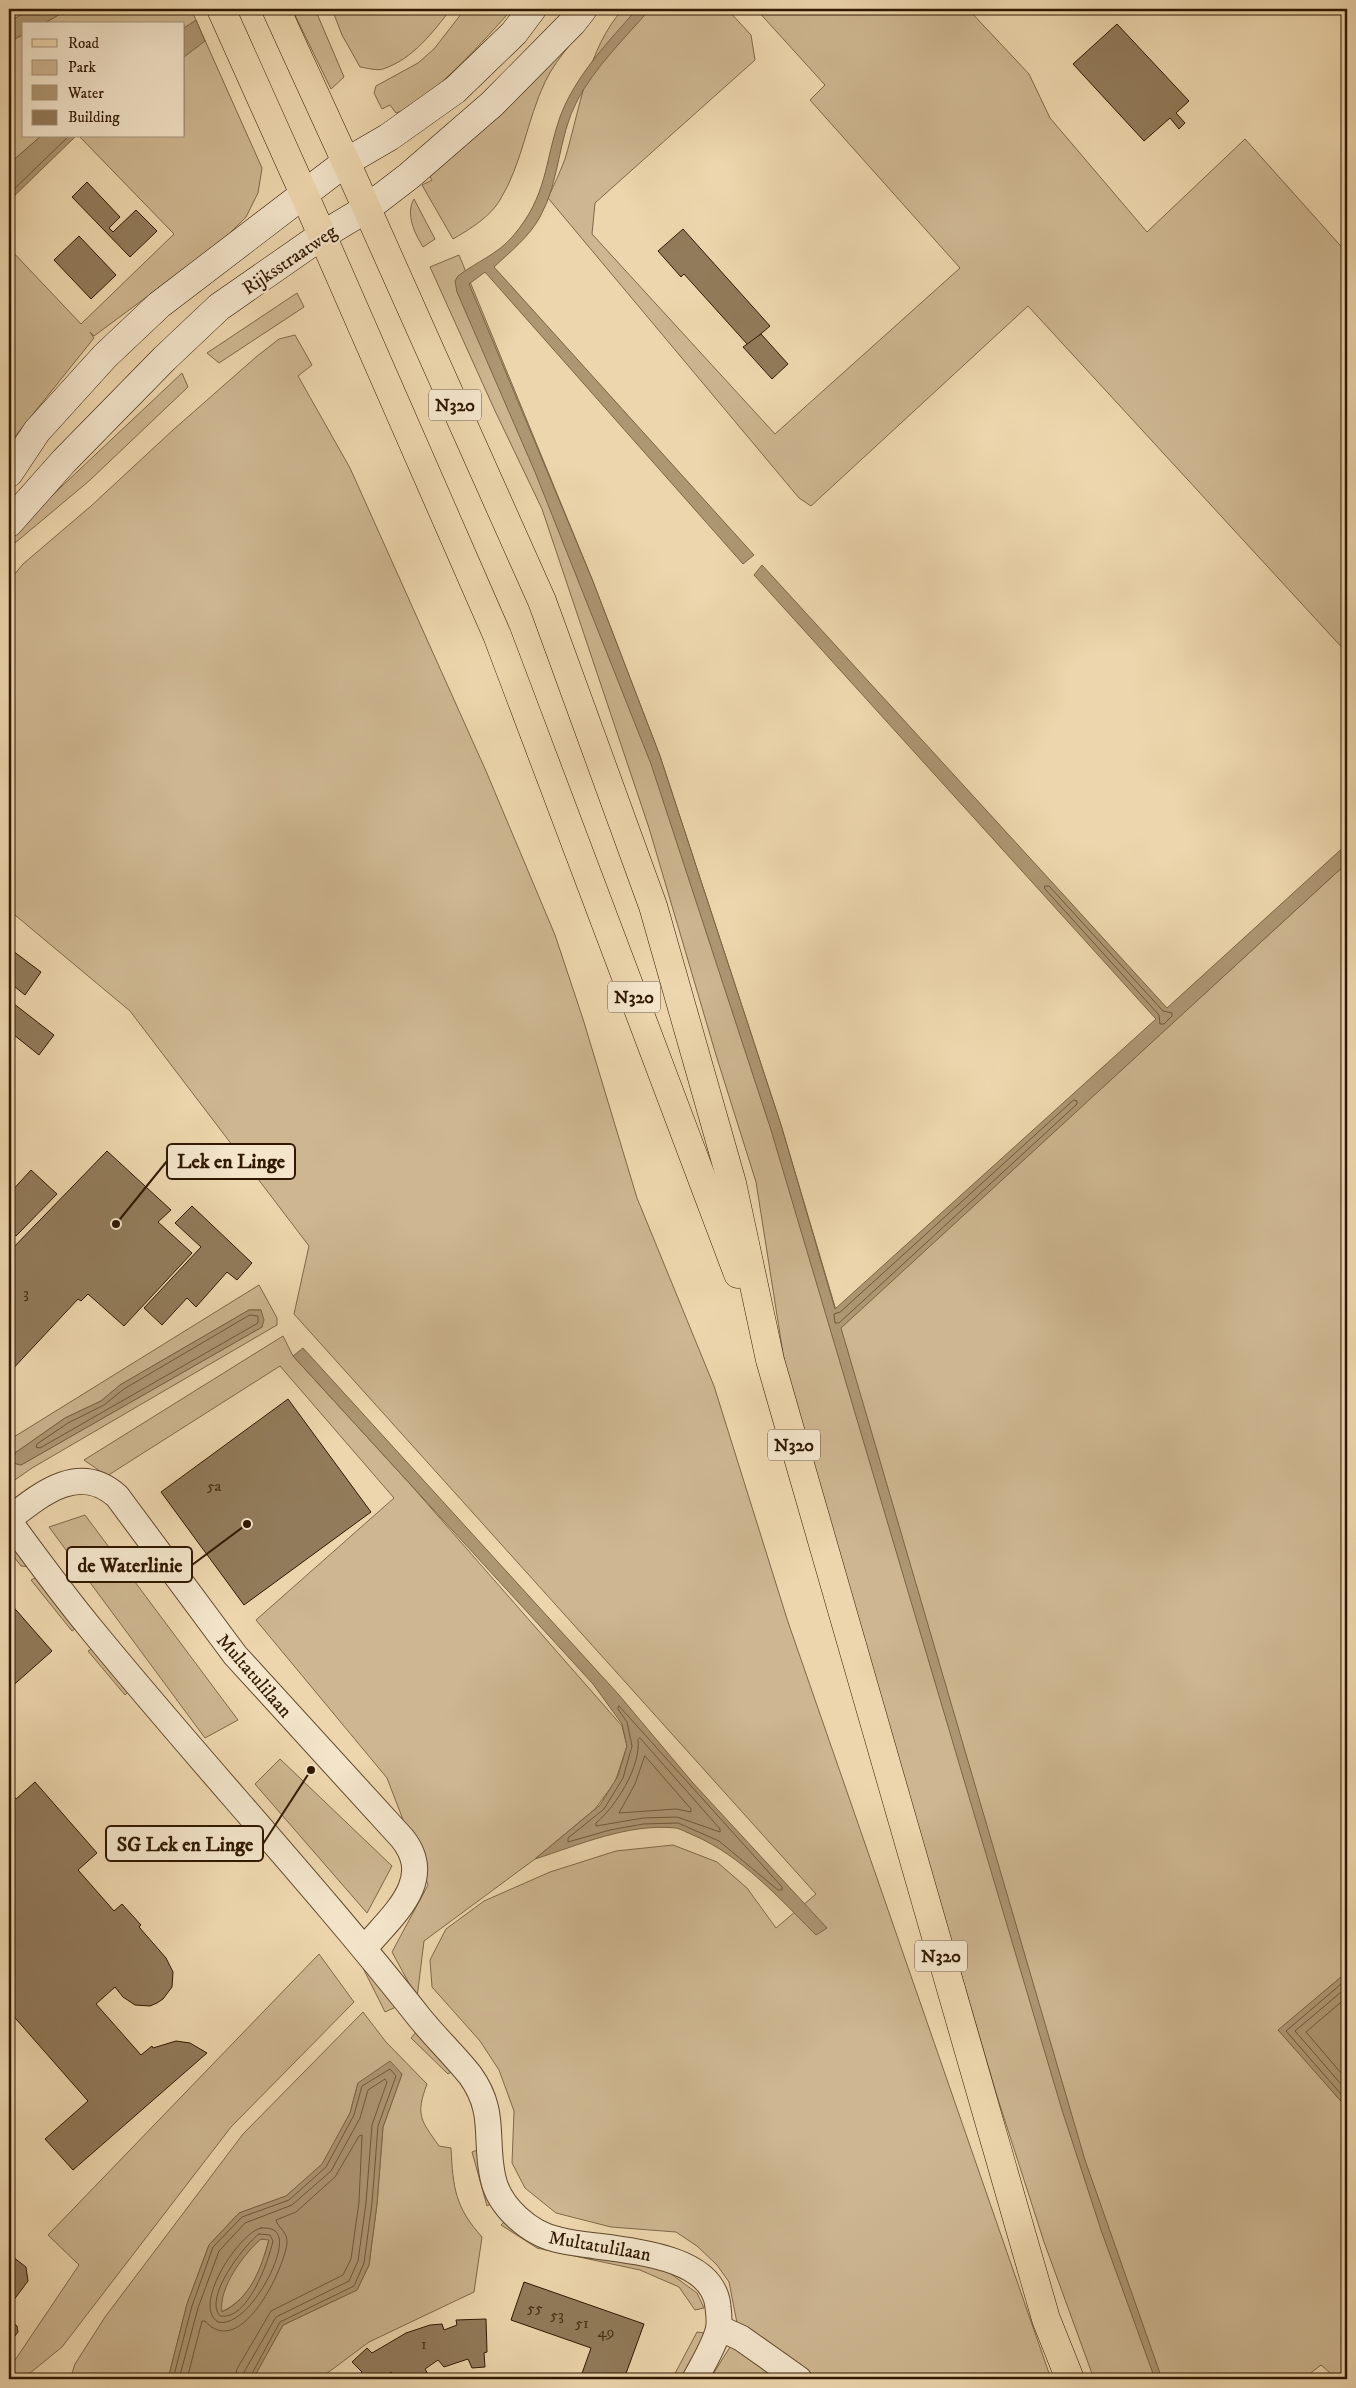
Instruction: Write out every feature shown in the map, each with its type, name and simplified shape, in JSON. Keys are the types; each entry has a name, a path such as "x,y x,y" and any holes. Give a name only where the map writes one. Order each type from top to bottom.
{"main road":[{"name":"N320","path":"221,9 497,635 770,1360"},
{"name":"N320","path":"276,9 542,601 653,906 732,1183 770,1360 1046,2319 1070,2379"}],"street":[{"path":"9,473 37,431 105,356 159,305 346,162 388,137 455,90 514,33 532,9"},
{"name":"Rijksstraatweg","path":"9,523 64,461 212,313 321,236 366,209 409,176 492,104 572,23 583,9"},
{"name":"Multatulilaan","path":"365,1948 410,1894 415,1863 406,1843 235,1655 117,1496 106,1487 84,1480 66,1483 38,1497 9,1520 91,1629 365,1948 431,2032 469,2075 483,2097 489,2122 492,2176 497,2191 520,2220 540,2235 559,2241 662,2256 696,2272 710,2286 717,2301 719,2328"},
{"path":"695,2379 709,2354 719,2328 741,2338 799,2379"}],"green space":[{"path":"9,9 31,9 9,22"},
{"path":"69,9 191,9 262,168 258,193 246,217 222,241 94,336 90,332 94,338 9,444 9,248 81,324 174,234 81,138 185,138 185,22 46,22"},
{"path":"292,9 315,9 344,77 331,89"},
{"path":"332,9 451,9 413,52 404,59 378,70 360,67 342,35"},
{"path":"465,9 512,9 441,83 424,97 396,113 390,105 382,109 374,93 376,86 418,63 434,49"},
{"path":"589,9 600,9 563,53 550,72 533,111 514,172 500,200 473,227 453,239 422,185 432,180 426,169"},
{"path":"623,9 727,9 751,35 755,60 595,203 592,234 775,434 960,268 810,100 825,85 756,9 968,9 1029,74 1050,118 1147,232 1245,139 1347,253 1347,653 1028,306 811,506 799,498 548,198 565,159 580,100 593,61 601,42"},
{"path":"22,35 22,138 39,138 9,164 9,42"},
{"path":"414,199 435,239 423,247 412,224 410,211"},
{"path":"459,255 592,579 660,756 781,1125 841,1327 1347,863 1347,1972 1279,2030 1347,2108 1347,2379 1337,2379 1321,2365 1303,2379 1094,2379 1044,2242 997,2096 788,1385 756,1182 716,1055 649,828 542,509 430,267"},
{"path":"297,293 304,307 219,363 207,353"},
{"path":"295,335 312,365 298,376 350,468 486,771 555,935 583,1019 637,1198 714,1386 788,1622 1051,2379 710,2379 730,2347 737,2323 729,2282 717,2265 697,2246 676,2232 611,2227 556,2213 525,2188 512,2163 514,2111 499,2070 480,2041 432,1987 430,1960 446,1929 484,1901 550,1872 616,1851 673,1845 717,1862 747,1888 776,1928 816,1894 294,1314 309,1246 130,1011 9,910 9,581 23,564 91,506 256,357 279,339"},
{"path":"182,373 188,387 89,481 9,548 9,536"},
{"path":"259,1285 277,1318 277,1325 32,1468 9,1484 9,1440","holes":["249,1310 261,1310 262,1327 21,1465 13,1463 15,1453 65,1418 101,1401 120,1385"]},
{"path":"283,1336 293,1356 410,1484 622,1726 627,1746 615,1782 595,1809 535,1859 424,1941 417,1998 392,1952 428,1885 387,1778 256,1620 394,1498 280,1366 107,1476 84,1460"},
{"path":"85,1515 238,1720 205,1738 49,1527"},
{"path":"9,1536 30,1567 21,1566 9,1550"},
{"path":"37,1577 78,1627 72,1631 31,1580"},
{"path":"96,1646 131,1689 125,1695 88,1651"},
{"path":"280,1759 392,1866 367,1913 255,1784"},
{"path":"319,1954 354,2002 231,2127 62,2347 30,2373 9,2376 9,2369 79,2265 48,2235"},
{"path":"361,1964 396,2007 385,2012"},
{"path":"363,2012 386,2042 427,2084 421,2104 424,2123 439,2146 451,2148 457,2196 466,2216 482,2237 474,2292 369,2342 326,2374 329,2379 253,2379 283,2325 357,2290 369,2265 377,2204 383,2127 402,2074 358,2083 350,2113 323,2164 286,2196 239,2213 209,2245 187,2304 168,2379 70,2379 75,2364 105,2317 243,2134"},
{"path":"418,2030 454,2070 448,2074 411,2038"},
{"path":"480,2149 493,2203 487,2206 472,2152"},
{"path":"505,2221 663,2268 697,2293 704,2308 695,2310 679,2287 640,2270 537,2248 501,2225"},
{"path":"261,2239 269,2239 253,2282 240,2299 221,2312 220,2300 225,2285 243,2258"},
{"path":"697,2332 705,2333 683,2379 672,2379"}],"water":[{"path":"31,9 69,9 46,22 22,22 22,35 9,42 9,22"},
{"path":"637,9 650,9 592,76 577,101 566,129 552,189 540,217 525,237 494,267 754,555 743,564 485,272 469,284 592,579 660,756 781,1125 835,1309 1156,1019 754,575 762,565 1167,1008 1347,844 1347,863 841,1328 1085,2160 1162,2379 1155,2379 1101,2230 1062,2110 771,1130 651,764 535,472 457,292 455,281 458,276 501,248 513,236 533,207 544,178 555,134 566,102 584,73"},
{"path":"196,20 205,41 185,56 185,27"},
{"path":"39,138 74,138 9,201 9,164"},
{"path":"249,1310 261,1310 264,1320 262,1327 21,1465 13,1463 15,1453 65,1418 101,1401 120,1385"},
{"path":"303,1348 619,1695 693,1783 827,1928 816,1935 744,1866 711,1844 676,1828 658,1827 622,1832 604,1836 535,1859 600,1805 618,1776 627,1746 622,1724 593,1684 293,1356"},
{"path":"1347,1972 1347,2108 1278,2030"},
{"path":"390,2061 402,2074 383,2127 377,2204 369,2265 357,2290 283,2325 253,2379 168,2379 187,2304 209,2245 239,2213 286,2196 322,2164 350,2113 358,2083","holes":["261,2239 269,2240 253,2282 240,2299 222,2312 224,2293 240,2262"]}],"building":[{"path":"1117,24 1189,101 1176,113 1185,123 1179,129 1170,118 1144,141 1073,64"},
{"path":"87,182 120,217 109,228 113,232 136,210 157,231 130,257 72,197"},
{"path":"683,229 770,326 748,345 684,274 681,277 658,251"},
{"path":"79,236 116,275 91,299 54,260"},
{"path":"761,334 788,364 772,379 743,347"},
{"path":"9,948 41,972 25,995 9,982"},
{"path":"9,1000 54,1035 39,1055 9,1031"},
{"path":"107,1151 171,1210 158,1222 192,1253 124,1326 88,1294 81,1301 78,1299 9,1373 9,1252"},
{"path":"31,1170 57,1194 16,1236 9,1229 9,1194"},
{"path":"192,1206 252,1263 237,1280 227,1272 196,1307 187,1298 162,1325 144,1308 201,1247 175,1223"},
{"path":"288,1399 371,1512 244,1605 161,1492"},
{"path":"9,1602 52,1651 9,1689"},
{"path":"35,1782 97,1853 78,1870 114,1911 122,1904 166,1958 173,1972 172,1987 163,1999 150,2006 135,2005 123,1997 115,1987 96,2004 141,2055 152,2046 153,2048 176,2041 190,2043 207,2053 73,2170 45,2139 88,2101 9,2011 9,1791 16,1799"},
{"path":"9,2254 26,2267 28,2281 10,2305"},
{"path":"524,2282 644,2324 624,2379 580,2379 591,2348 511,2320"},
{"path":"9,2319 17,2326 18,2332 11,2341 9,2339"},
{"path":"486,2319 487,2352 484,2353 485,2367 472,2368 468,2359 444,2367 438,2360 425,2369 431,2379 397,2379 391,2372 381,2379 355,2379 362,2372 352,2362 367,2348 372,2353 406,2333 430,2325 442,2324 444,2330 457,2325 456,2320"}],"place":[{"name":"Lek en Linge","path":"116,1224"},
{"name":"de Waterlinie","path":"247,1524"},
{"name":"SG Lek en Linge","path":"311,1770"}]}
